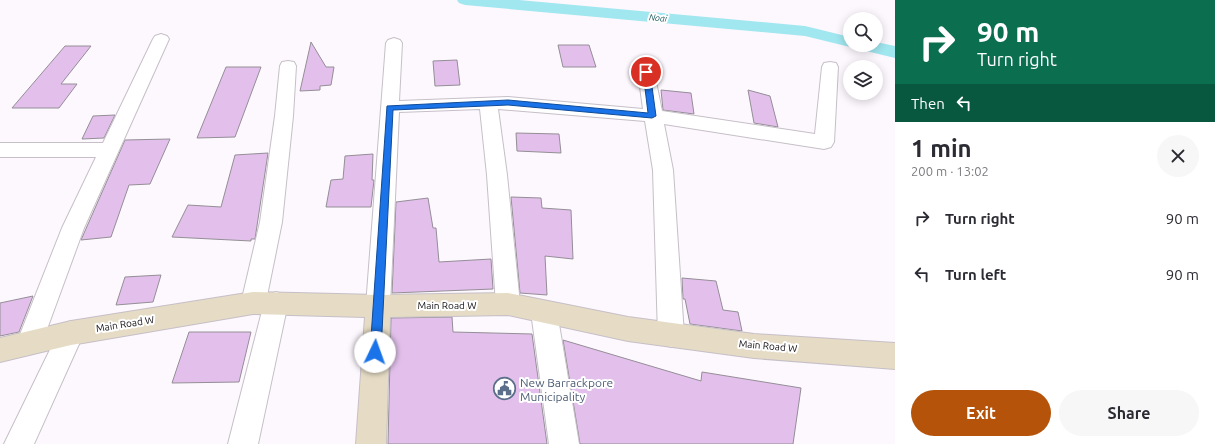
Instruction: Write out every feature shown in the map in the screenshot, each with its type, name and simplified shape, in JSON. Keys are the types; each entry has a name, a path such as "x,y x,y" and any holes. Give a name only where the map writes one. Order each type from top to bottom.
{"street":[{"path":"30,342 73,228 161,39"},
{"path":"371,444 394,43"},
{"path":"243,444 264,303 288,66"},
{"path":"390,107 508,102 652,116 824,142 830,68"},
{"path":"646,72 662,170 671,335"},
{"path":"488,103 497,175 508,304"},
{"path":"0,150 109,150"},
{"name":"Main Road W","path":"0,350 71,333 264,303 378,306 508,304 628,329 671,335 754,346 895,356"},
{"path":"544,312 564,444"},
{"path":"19,444 71,333"}],"building":[{"path":"311,42 326,67 334,67 331,85 320,86 320,90 300,91"},
{"path":"558,45 589,45 596,67 563,67"},
{"path":"65,46 91,46 61,84 77,84 59,108 12,108"},
{"path":"457,60 460,85 435,86 433,61"},
{"path":"226,67 261,67 235,137 197,138"},
{"path":"661,90 691,93 694,114 663,110"},
{"path":"748,90 770,96 778,127 754,123"},
{"path":"115,115 104,138 82,139 93,116"},
{"path":"516,133 559,134 561,153 517,151"},
{"path":"170,139 150,184 129,185 111,237 81,240 125,140"},
{"path":"268,153 255,239 251,239 251,241 172,237 188,205 221,207 235,155"},
{"path":"373,154 372,180 374,180 371,207 326,207 331,180 343,179 345,156"},
{"path":"511,197 541,198 542,208 571,210 573,259 545,256 547,295 520,293"},
{"path":"428,198 433,228 436,228 439,262 491,259 493,289 392,293 396,202"},
{"path":"161,275 153,302 116,305 125,277"},
{"path":"682,278 716,281 723,310 738,312 742,331 690,324 685,299 683,299"},
{"path":"33,296 19,332 0,336 0,303"},
{"path":"452,317 453,332 532,334 547,444 388,444 391,318"},
{"path":"189,332 251,332 239,382 172,383"},
{"path":"563,340 701,381 702,372 801,388 793,444 580,444"}],"waterway":[{"name":"Noai","path":"465,0 805,31 843,40"},
{"name":"Noai","path":"883,49 895,52"}],"place":[{"name":"New Barrackpore Municipality","path":"505,389"}],"route":[{"path":"375,352 390,107 508,102 652,116 646,72"}]}
